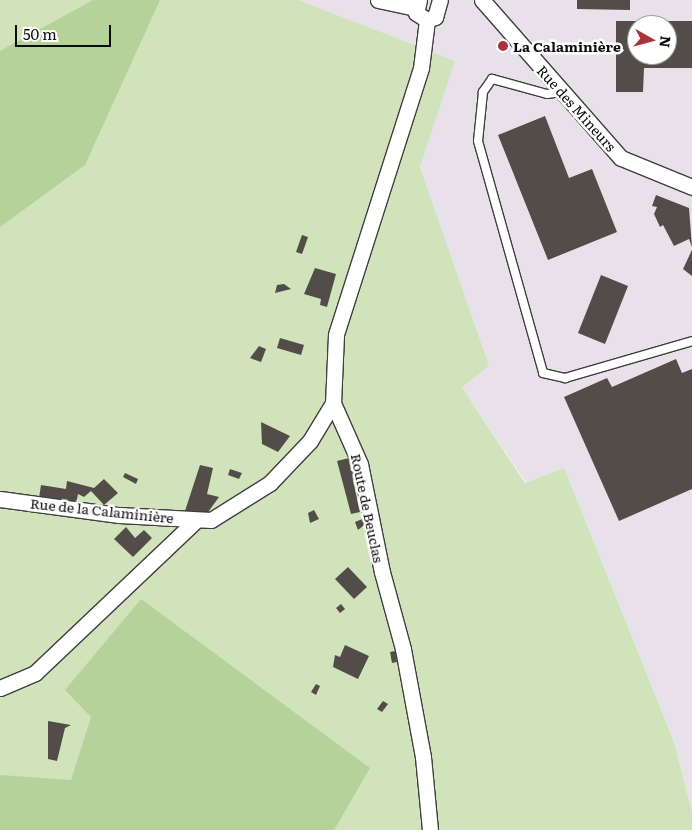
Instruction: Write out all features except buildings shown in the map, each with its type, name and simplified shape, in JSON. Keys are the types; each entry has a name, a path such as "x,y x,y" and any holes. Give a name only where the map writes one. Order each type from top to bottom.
{"street":[{"path":"378,0 417,4 427,20 435,17 440,0"},
{"name":"Rue des Mineurs","path":"482,0 621,158 692,187"},
{"name":"Route de Beuclas","path":"427,20 420,68 336,335 333,403 360,464 382,572 403,649 424,757 430,830"},
{"name":"Rue de la Calaminière","path":"0,499 119,515 211,520 270,483 310,441 333,403"},
{"path":"0,688 35,673 196,520"}],"lane":[{"path":"561,92 546,94 492,79 483,92 478,141 543,373 565,378 692,341"}],"shaded area":[{"path":"299,0 692,0 692,812 674,742 564,469 526,483 462,387 488,365 420,167 454,61"}],"green space":[{"path":"0,0 299,0 455,61 420,167 489,366 462,387 525,483 564,468 674,742 692,812 692,830 0,830"},
{"path":"93,0 160,0 85,165 0,227 0,51"},
{"path":"141,599 370,768 334,830 0,830 0,775 71,780 91,717 65,690"}],"place":[{"name":"La Calaminière","path":"503,46"}]}
